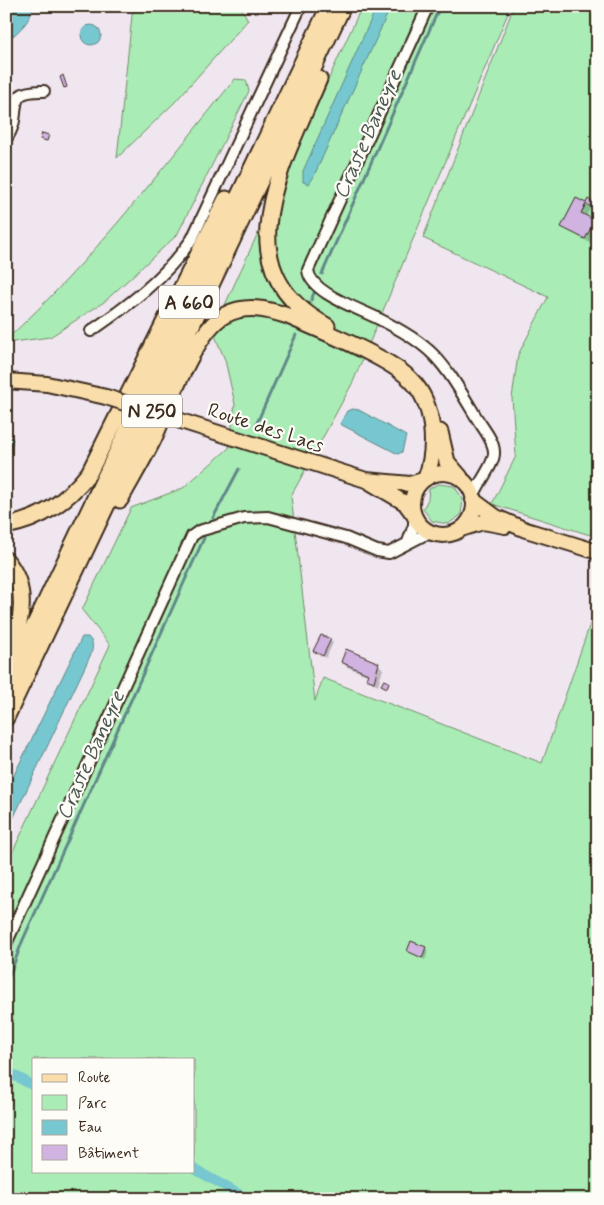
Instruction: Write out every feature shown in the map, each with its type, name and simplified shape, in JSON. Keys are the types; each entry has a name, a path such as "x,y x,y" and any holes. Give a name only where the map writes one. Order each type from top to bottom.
{"highway":[{"name":"A 660","path":"6,686 329,6"},
{"name":"N 250","path":"6,718 343,6"},
{"path":"353,6 328,58 276,183 267,219 269,254 280,281 290,295 309,314 340,333 403,363 420,378 436,411 443,454 447,462 461,478"},
{"path":"6,526 41,516 60,504 74,492 89,473 254,145 309,49"},
{"path":"78,567 107,525 148,450 204,335 217,320 237,310 259,308 288,316 380,359 412,380 426,402 432,427 432,454 425,479"},
{"path":"6,560 19,584 22,607 17,634 6,661"}],"main road":[{"name":"Route des Lacs","path":"6,381 47,384 106,397 366,480 405,503 414,515"},
{"path":"460,529 472,515 473,498 470,489 461,478 441,473 425,479 414,496 414,515 420,523 434,533 443,534 460,529 483,522 526,530 598,552"},
{"name":"Route des Lacs","path":"366,480 410,484 425,479"},
{"path":"473,498 496,516 526,530"}],"street":[{"path":"91,331 131,302 168,269 192,239 302,6"},
{"path":"428,6 340,199 311,257 308,276 314,285 415,338 442,363 494,449 491,465 482,477 473,498"},
{"path":"6,139 12,130 13,101 17,94 22,91 44,91"},
{"path":"461,478 482,477"},
{"path":"408,542 414,525 414,515"},
{"path":"6,944 192,536 204,529 244,518 261,516 346,538 386,553 396,551 408,542 434,533"}],"green space":[{"path":"133,6 240,6 248,20 174,103 117,158"},
{"path":"362,6 511,6 353,382 291,496 315,701 323,678 542,763 598,601 598,1199 6,1199 6,866 110,645 82,610 131,508 183,488 229,448 235,404 225,360 213,331"},
{"path":"514,6 598,6 598,512 590,535 492,504 516,456 512,398 518,355 548,297 423,238"},
{"path":"235,79 246,80 249,91 177,235 104,302 50,337 6,343 6,340 97,247"},
{"path":"438,484 454,486 463,499 461,515 448,524 432,521 423,509 428,499 429,489"}],"water":[{"path":"6,6 32,6 28,19 13,36 6,34"},
{"path":"377,6 391,6 313,178 309,184 303,182 303,171"},
{"path":"91,25 98,28 101,35 98,42 91,45 84,42 81,35 84,28"},
{"path":"359,410 406,436 402,452 398,454 340,424 347,411"},
{"path":"6,432 13,439 6,475"},
{"path":"82,637 88,637 91,641 93,647 91,654 12,821 6,824 6,791"}],"building":[{"path":"63,75 67,87 64,88 60,77"},
{"path":"42,133 49,135 47,141 40,139"},
{"path":"576,198 586,203 588,199 598,204 598,210 586,204 581,213 595,220 585,239 561,227"},
{"path":"321,635 331,639 323,656 313,651"},
{"path":"346,649 379,663 374,682 366,679 368,674 341,662"},
{"path":"384,680 389,682 387,688 381,685"},
{"path":"411,941 426,947 422,958 407,951"}],"waterway":[{"name":"Craste Baneyre","path":"322,274 440,6"},
{"path":"7,128 8,103"},
{"name":"Craste Baneyre","path":"311,300 314,293"},
{"name":"Craste Baneyre","path":"256,425 296,335"},
{"name":"Craste Baneyre","path":"213,518 239,469"},
{"name":"Craste Baneyre","path":"6,985 22,942 204,538"},
{"path":"6,1071 32,1085"},
{"path":"195,1170 248,1199"}]}
